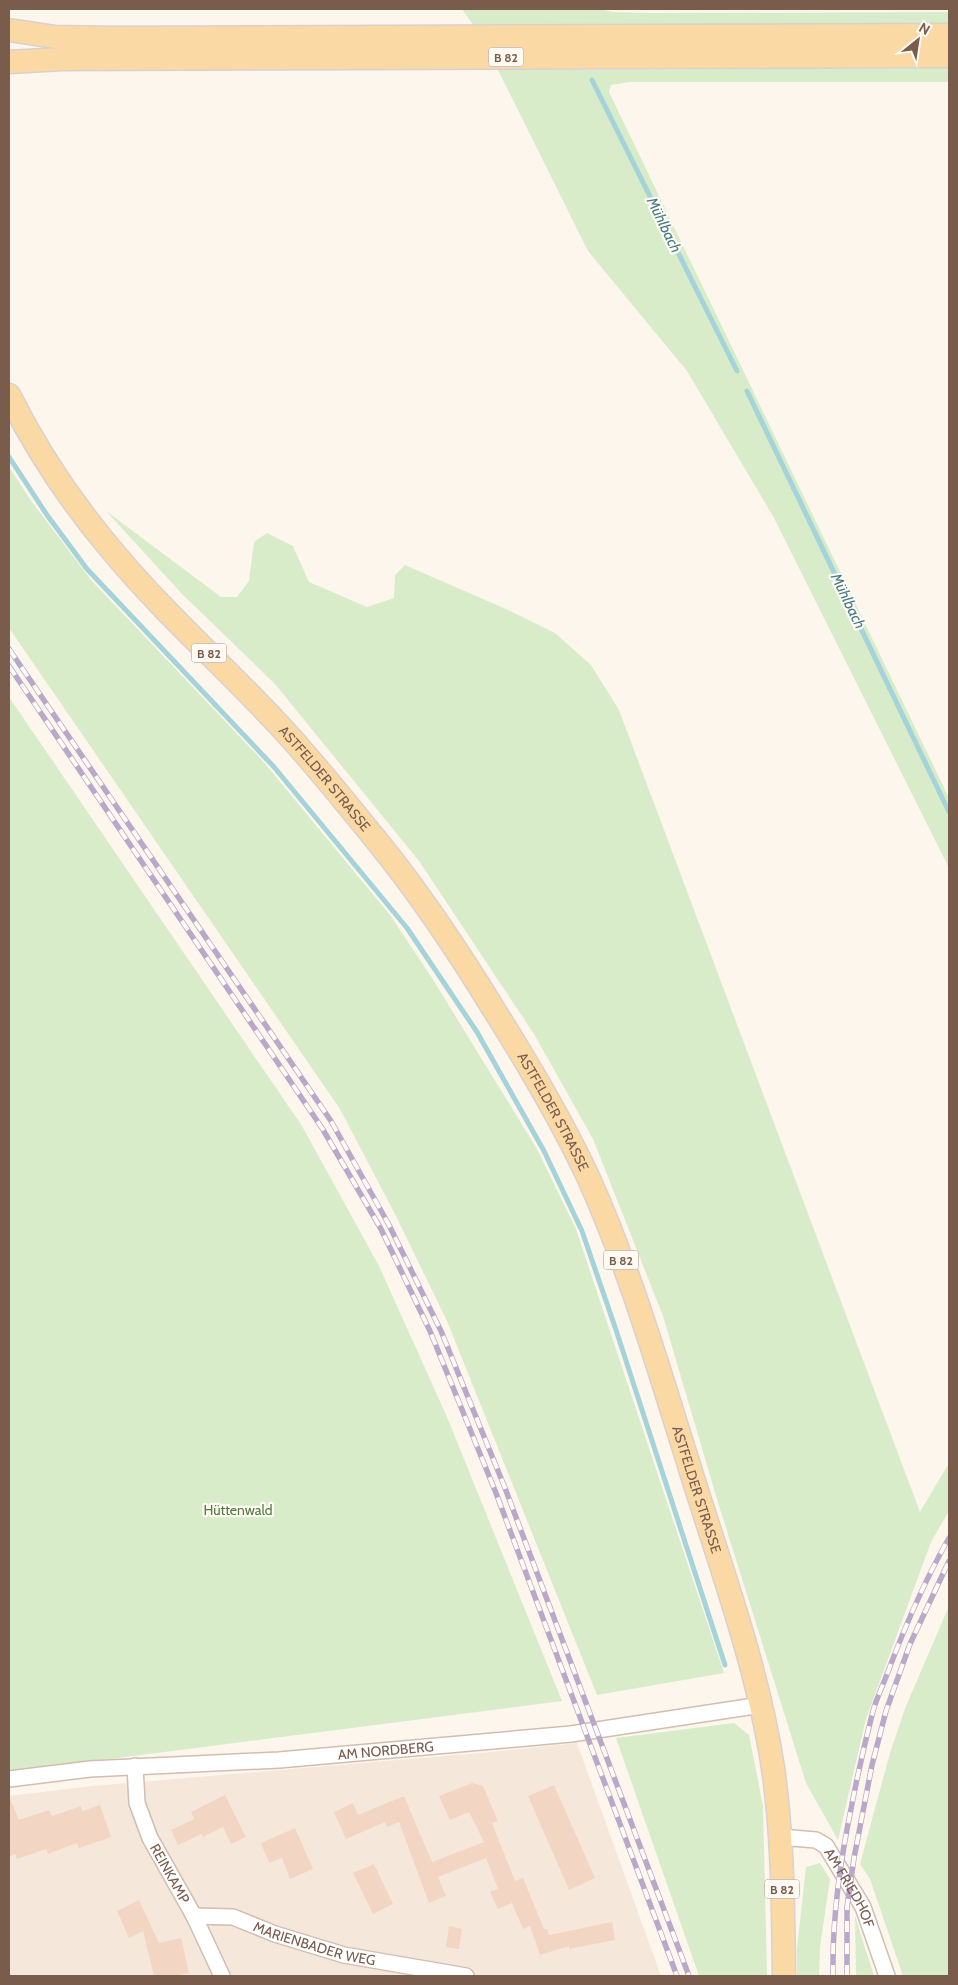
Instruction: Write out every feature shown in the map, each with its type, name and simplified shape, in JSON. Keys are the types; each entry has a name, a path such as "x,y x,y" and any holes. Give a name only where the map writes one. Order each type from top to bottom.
{"main road":[{"name":"B 82","path":"9,30 55,36 115,38 949,35"},
{"name":"B 82","path":"9,62 72,59 949,56"},
{"name":"ASTFELDER STRASSE","path":"9,395 21,419 66,491 116,555 276,722 384,850 445,933 474,977 562,1124 590,1181 635,1297 738,1620 761,1706 772,1763 780,1837 784,1976"}],"street":[{"name":"AM NORDBERG","path":"9,1779 90,1768 278,1760 571,1734 761,1706"},
{"name":"REINKAMP","path":"135,1766 137,1803 150,1838 194,1916 222,1976"},
{"name":"AM FRIEDHOF","path":"780,1837 816,1840 826,1846 863,1907 887,1976"},
{"name":"MARIENBADER WEG","path":"194,1916 233,1917 274,1934 344,1956 466,1976"}],"shaded area":[{"path":"577,1743 661,1976 9,1976 9,1796 92,1786"}],"green space":[{"path":"462,9 599,9 613,12 650,13 949,12 949,28 593,25 474,26"},
{"path":"497,68 599,70 949,68 949,82 629,82 611,85 609,92 949,798 949,868 774,518 687,371 588,251"},
{"path":"9,467 32,502 91,580 262,760 390,915 432,978 537,1149 576,1229 724,1673 597,1695 447,1321 396,1216 340,1109 9,628"},
{"path":"106,511 221,597 237,597 249,581 254,542 267,533 293,546 309,582 367,607 394,598 395,575 405,565 508,610 555,633 591,665 619,710 920,1512 949,1463 949,1511 931,1542 866,1719 838,1840 806,1783 716,1496 663,1316 593,1139 534,1034 419,861 275,684 182,594"},
{"name":"Hüttenwald","path":"9,697 302,1126 379,1266 447,1417 562,1701 9,1772"},
{"path":"949,1606 949,1976 903,1976 870,1879 860,1864 890,1753 906,1706"},
{"path":"734,1723 749,1735 763,1806 767,1976 699,1976 616,1738"},
{"path":"820,1863 830,1879 820,1947 819,1976 797,1976 797,1948 806,1867"},
{"path":"855,1916 874,1976 856,1976"}],"building":[{"path":"472,1783 483,1786 498,1821 492,1823 515,1881 523,1878 544,1929 547,1929 549,1935 612,1922 615,1940 569,1949 569,1946 540,1955 530,1926 523,1929 512,1903 498,1909 490,1892 498,1889 486,1858 438,1877 446,1896 429,1903 399,1822 387,1827 385,1822 346,1839 334,1812 353,1803 358,1815 404,1796 432,1862 484,1842 469,1812 450,1820 439,1796"},
{"path":"554,1785 595,1878 569,1890 528,1796"},
{"path":"225,1795 246,1837 231,1844 223,1827 203,1837 202,1834 178,1845 171,1830 194,1819 191,1812"},
{"path":"9,1796 19,1820 49,1810 52,1816 81,1806 82,1811 100,1805 111,1837 79,1848 77,1843 48,1854 46,1849 17,1859 15,1854 9,1857"},
{"path":"295,1828 313,1869 290,1879 282,1858 269,1863 261,1843"},
{"path":"374,1864 393,1904 373,1914 353,1873"},
{"path":"139,1900 159,1943 181,1938 189,1973 173,1976 154,1976 143,1931 129,1938 117,1911"},
{"path":"449,1926 462,1929 459,1949 446,1947"}],"waterway":[{"name":"Mühlbach","path":"592,80 737,371"},
{"name":"Mühlbach","path":"747,391 949,812"},
{"path":"9,457 47,515 87,569 274,767 407,928 477,1032 544,1151 582,1231 725,1665"}],"railway":[{"path":"9,649 331,1121 389,1225 441,1331 505,1488 689,1976"},
{"path":"9,666 322,1128 381,1229 430,1331 496,1493 677,1976"},
{"path":"833,1976 835,1911 840,1868 864,1746 873,1711 909,1619 949,1538"},
{"path":"847,1976 847,1907 854,1858 872,1765 886,1711 910,1644 949,1561"}]}
